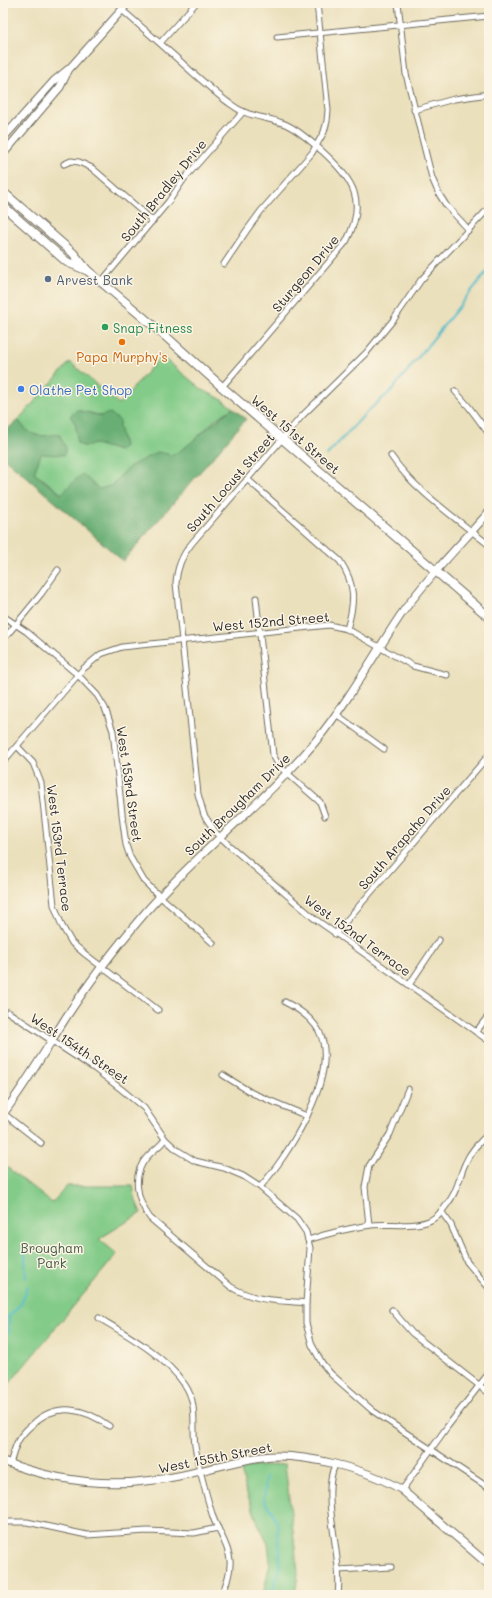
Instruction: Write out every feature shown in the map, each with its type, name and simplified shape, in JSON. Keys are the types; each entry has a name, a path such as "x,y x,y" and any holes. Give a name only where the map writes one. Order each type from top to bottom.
{"main road":[{"name":"West 151st Street","path":"3,192 73,253 87,270 167,337 222,387 489,617"},
{"name":"West 151st Street","path":"3,206 67,262 87,270"}],"street":[{"path":"3,138 54,81 70,68 128,3"},
{"path":"160,44 196,3"},
{"path":"224,264 247,230 316,146 324,132 328,110 317,3"},
{"path":"398,3 406,74 432,178 439,194 455,216 470,230"},
{"name":"Sturgeon Drive","path":"122,10 221,97 243,112 252,116 285,124 304,135 342,170 353,188 357,207 356,219 352,231 340,250 222,387"},
{"path":"277,37 489,16"},
{"path":"3,154 60,87 70,68"},
{"path":"414,110 454,99 489,94"},
{"name":"South Bradley Drive","path":"101,282 153,221 184,179 243,112"},
{"path":"64,164 71,161 79,162 92,168 153,221"},
{"name":"South Locust Street","path":"222,836 211,827 204,816 200,804 176,583 177,571 182,558 192,542 282,438 320,396 367,352 394,319 421,280 470,230 489,208"},
{"path":"455,391 489,434"},
{"path":"391,456 409,479 489,545"},
{"path":"247,479 340,561 349,578 353,595 352,614 347,629"},
{"name":"South Brougham Drive","path":"3,1113 101,967 160,896 257,804 316,740 361,678 410,602 489,512"},
{"path":"3,640 41,594 58,570"},
{"path":"256,598 272,755 279,766 320,802 325,816"},
{"name":"West 153rd Street","path":"3,616 17,624 78,675 97,696 110,721 114,739 126,844 135,868 144,881 213,943"},
{"name":"West 152nd Street","path":"3,762 91,661 111,650 133,645 329,625 347,629 413,666 447,675"},
{"path":"336,714 384,749"},
{"name":"West 153rd Terrace","path":"17,746 33,763 41,783 54,905 58,919 72,943 158,1010"},
{"name":"South Arapaho Drive","path":"335,934 489,755"},
{"name":"West 152nd Terrace","path":"222,836 231,847 291,899 335,934 489,1041"},
{"path":"409,985 440,940"},
{"path":"260,1187 278,1166 296,1139 313,1104 324,1062 323,1043 320,1033 308,1016 300,1009 285,1002"},
{"name":"West 154th Street","path":"8,1012 95,1069 139,1104 149,1115 165,1139"},
{"path":"476,1032 489,1015"},
{"path":"223,1075 252,1093 307,1116"},
{"path":"368,1226 366,1187 368,1171 375,1155 392,1128 408,1089"},
{"path":"3,1113 41,1143"},
{"path":"308,1240 337,1231 368,1226 418,1223 431,1220 441,1212 454,1195 465,1163 471,1153 489,1133"},
{"path":"306,1303 259,1299 236,1290 224,1282 150,1218 138,1196 137,1180 139,1172 147,1156 161,1145 165,1139 176,1150 195,1160 234,1171 248,1178 297,1219 306,1232 310,1248 306,1303 306,1323 308,1336 322,1363 331,1374 373,1411 489,1488"},
{"path":"441,1212 451,1225 467,1262 489,1288"},
{"path":"392,1310 412,1333 489,1394"},
{"path":"99,1318 153,1353 184,1383 191,1397 193,1406 195,1443 200,1471 230,1560 227,1581 222,1595"},
{"path":"402,1490 489,1373"},
{"path":"6,1463 20,1437 39,1418 49,1413 61,1409 76,1410 92,1415 109,1426"},
{"name":"West 155th Street","path":"6,1463 66,1479 109,1483 157,1480 245,1460 273,1456 309,1458 335,1464 377,1477 402,1490 489,1565"},
{"path":"335,1464 331,1477 330,1497 339,1570 338,1595"},
{"path":"8,1522 27,1522 87,1534 147,1531 194,1533 218,1528"},
{"path":"339,1570 391,1567"}],"green space":[{"path":"161,356 203,390 221,399 233,408 216,419 188,446 173,455 129,467 111,486 99,489 82,475 62,494 34,472 41,454 40,437 25,430 18,420 70,362 119,404","holes":["88,412 101,416 119,427 124,446 119,451 96,444 83,446 77,443 76,425"]},
{"path":"233,408 246,419 123,561 3,457 3,433 18,420 27,430 36,435 46,436 59,434 66,448 64,455 41,454 34,473 61,494 82,474 99,489 111,486 129,467 157,452 173,455 189,444"},
{"path":"77,410 101,416 110,413 120,421 119,427 124,446 119,451 96,444 83,446 77,443 76,425 70,416"},
{"name":"Brougham Park","path":"3,1164 52,1203 67,1186 133,1186 136,1201 141,1213 99,1239 117,1254 3,1391"},
{"path":"285,1464 298,1573 295,1595 263,1595 270,1562 268,1543 258,1523 246,1491 241,1470 250,1467"}],"waterway":[{"path":"327,455 367,412 392,390 489,269"},
{"path":"23,1245 26,1278"},
{"path":"3,1377 8,1353 5,1340 9,1330 9,1316 21,1303 27,1286"},
{"path":"266,1477 264,1500 272,1511 278,1526 277,1535 280,1551 279,1574 274,1584 272,1595"}],"place":[{"name":"Arvest Bank","path":"48,279"},
{"name":"Snap Fitness","path":"105,327"},
{"name":"Papa Murphy's","path":"122,342"},
{"name":"Olathe Pet Shop","path":"21,389"}]}
